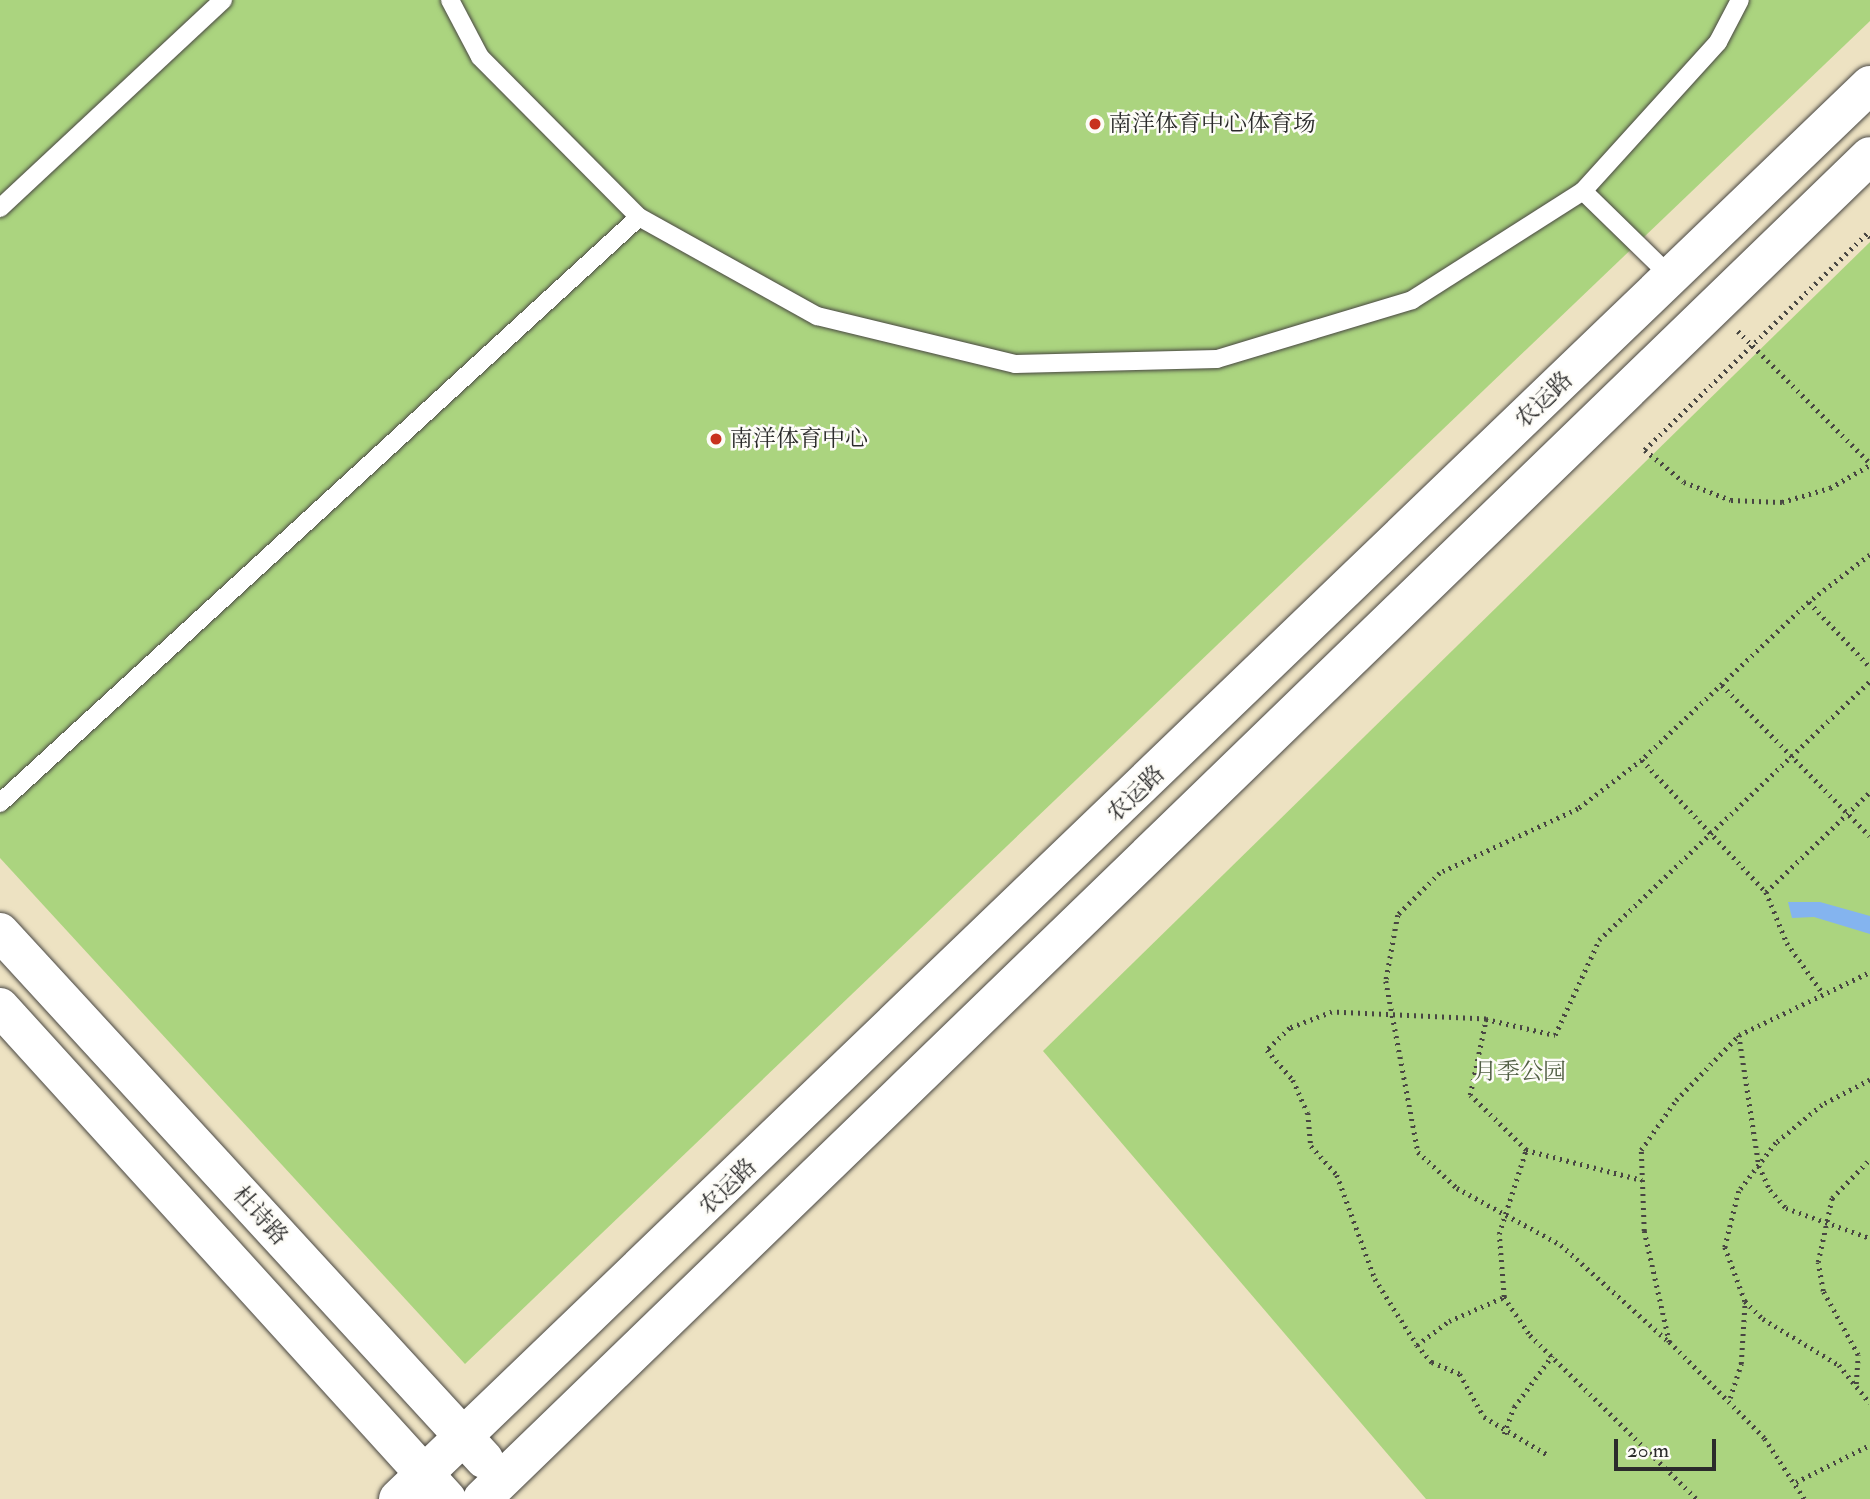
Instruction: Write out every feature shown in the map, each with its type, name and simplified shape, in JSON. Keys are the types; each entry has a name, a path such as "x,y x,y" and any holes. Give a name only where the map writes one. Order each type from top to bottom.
{"main road":[{"name":"农运路","path":"424,1491 465,1440 1870,85"},
{"path":"502,1493 1870,156"},
{"name":"杜诗路","path":"0,932 465,1440 502,1493"},
{"path":"0,1007 424,1491"}],"lane":[{"path":"0,208 223,0"},
{"path":"450,0 480,57 639,217 817,316 1015,364 1217,359 1412,300 1583,191 1718,42 1740,0"},
{"path":"1583,191 1671,277"},
{"path":"0,803 639,217"}],"path":[{"path":"1715,308 1753,345 1870,464 1830,488 1782,502 1731,500 1684,482 1645,450 1753,345 1867,234 1870,238"},
{"path":"1804,1499 1796,1482 1730,1398 1669,1342 1561,1245 1506,1212 1457,1188 1418,1152 1385,981 1398,915 1440,873 1578,809 1642,760 1809,602 1870,555"},
{"path":"1809,602 1870,667"},
{"path":"1548,1455 1504,1434 1484,1417 1460,1374 1432,1362 1417,1345 1375,1279 1337,1175 1311,1146 1308,1113 1293,1080 1267,1050 1290,1028 1332,1012 1390,1011 1486,1019 1555,1035 1599,940 1712,835 1870,681"},
{"path":"1722,685 1870,836"},
{"path":"1642,760 1766,892 1787,943 1822,992"},
{"path":"1766,892 1870,792"},
{"path":"1669,1342 1644,1230 1641,1150 1676,1100 1739,1035 1822,992 1870,972"},
{"path":"1486,1019 1470,1095 1527,1150 1642,1180"},
{"path":"1739,1035 1759,1166 1786,1208 1870,1238"},
{"path":"1870,1080 1795,1123 1739,1191 1725,1247 1745,1301 1763,1320 1839,1365 1870,1403"},
{"path":"1527,1150 1499,1234 1504,1297 1552,1356 1697,1499"},
{"path":"1856,1384 1858,1355 1823,1292 1818,1262 1825,1221 1846,1178 1870,1159"},
{"path":"1417,1345 1449,1321 1504,1297"},
{"path":"1730,1398 1741,1364 1745,1301"},
{"path":"1504,1434 1514,1407 1552,1356"},
{"path":"1796,1482 1870,1445"}],"green space":[{"name":"南洋体育中心","path":"0,0 1870,0 1870,21 465,1364 0,858"},
{"name":"月季公园","path":"1870,242 1870,1499 1426,1499 1043,1051"}],"water":[{"path":"1788,902 1820,902 1870,916 1870,934 1814,917 1792,918"}],"place":[{"name":"南洋体育中心体育场","path":"1095,124"},
{"name":"南洋体育中心","path":"716,439"}]}
